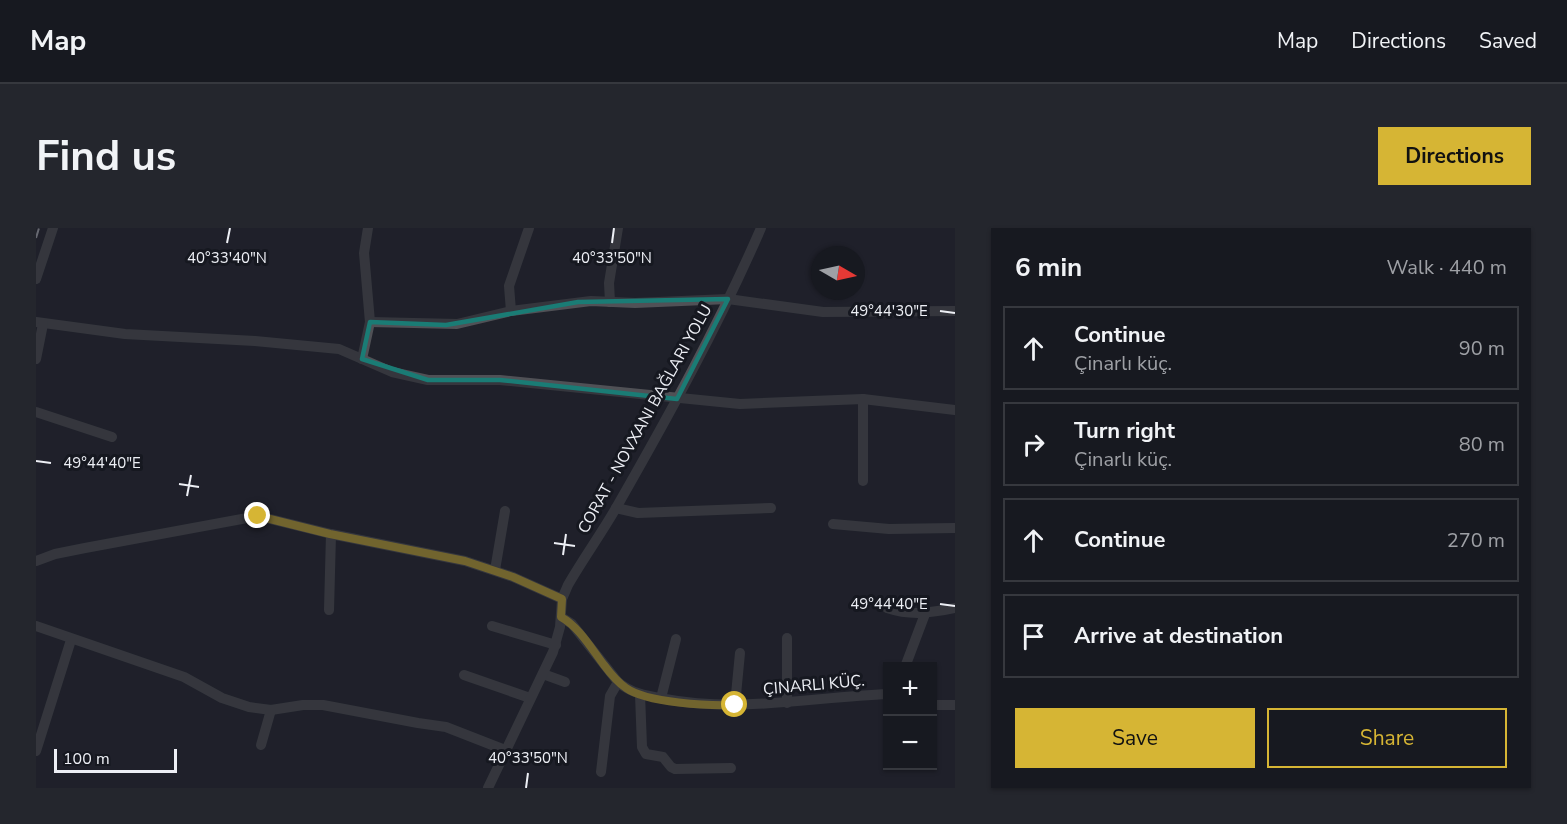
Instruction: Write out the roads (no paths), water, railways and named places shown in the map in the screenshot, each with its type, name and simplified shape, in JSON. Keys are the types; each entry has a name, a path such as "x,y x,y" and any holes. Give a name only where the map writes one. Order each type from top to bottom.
{"street":[{"path":"36,279 53,228"},
{"path":"362,359 369,322 364,253 368,228"},
{"path":"511,311 509,286 529,228"},
{"path":"610,302 609,283 618,228"},
{"path":"488,788 555,645 562,599 567,585 616,508 677,399 761,228"},
{"path":"369,322 457,324 511,311 578,302 635,303 728,299 823,312 955,311"},
{"path":"36,359 40,323 134,335 280,342 339,349 392,372 428,380 500,380 740,404 863,399 955,410"},
{"path":"863,399 864,481"},
{"path":"36,412 112,438"},
{"path":"616,508 638,513 771,508"},
{"path":"495,570 505,511"},
{"path":"36,561 55,554 258,516 330,534 465,561 495,570 562,599"},
{"path":"833,524 889,529 955,528"},
{"path":"329,610 330,534"},
{"path":"887,608 900,612 926,614 955,608"},
{"path":"907,662 926,614"},
{"path":"561,617 572,624 618,682 640,694 706,705 787,703 883,694"},
{"path":"492,626 555,645"},
{"path":"36,627 184,677 234,703 271,710 303,705 322,705 446,727 505,750"},
{"path":"787,638 787,703"},
{"path":"661,698 676,639"},
{"path":"36,751 71,640"},
{"path":"735,705 740,653"},
{"path":"543,674 565,682"},
{"path":"464,675 530,698"},
{"path":"601,771 610,696 618,682"},
{"path":"640,694 642,747 646,754 663,757 675,770 731,768"},
{"path":"937,705 955,705"},
{"path":"261,745 271,710"}],"railway":[{"path":"36,238 39,228"}]}
